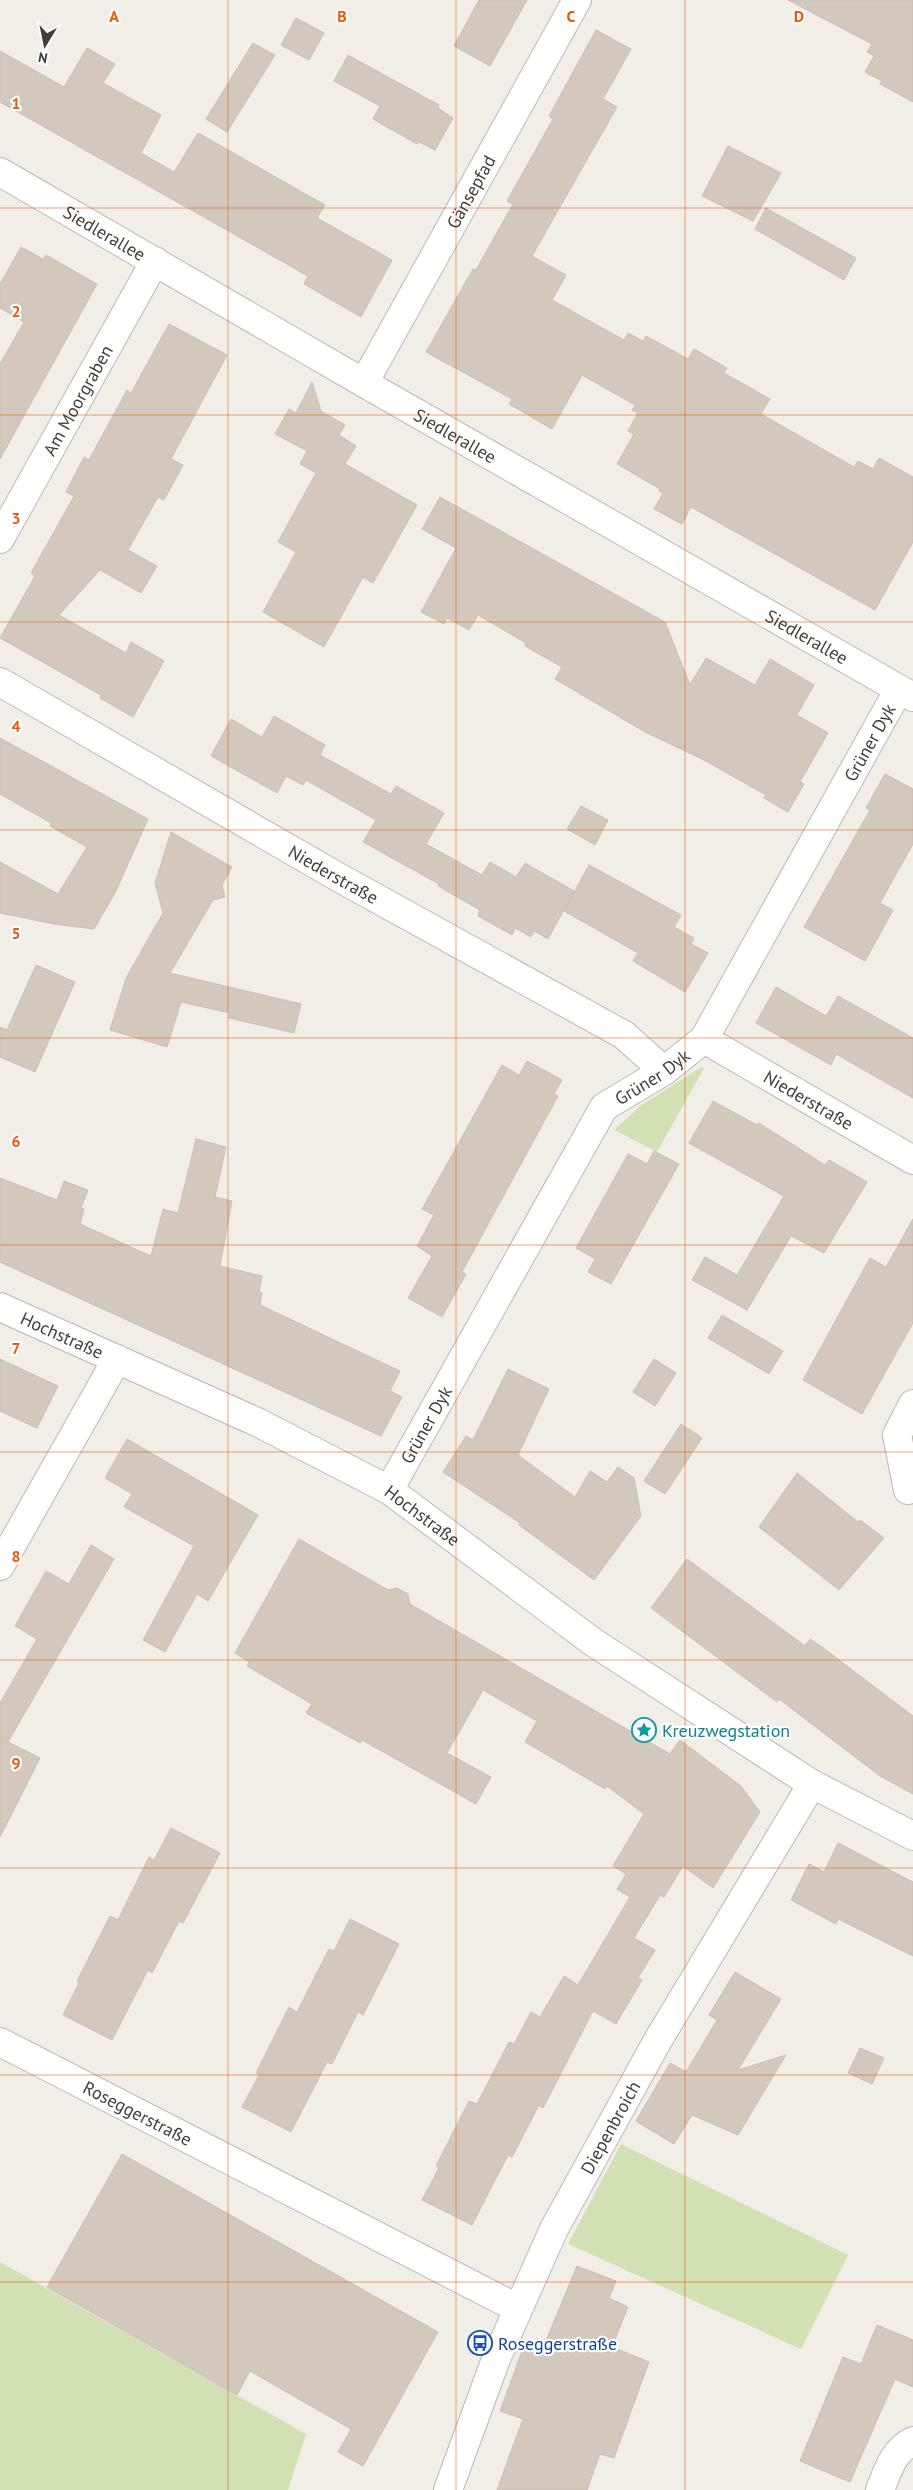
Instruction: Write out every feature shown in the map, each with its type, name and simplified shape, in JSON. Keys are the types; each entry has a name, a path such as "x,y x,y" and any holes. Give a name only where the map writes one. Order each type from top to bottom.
{"street":[{"name":"Gänsepfad","path":"364,383 577,0"},
{"name":"Siedlerallee","path":"0,172 906,693"},
{"name":"Am Moorgraben","path":"0,540 155,261"},
{"name":"Niederstraße","path":"0,682 338,877 624,1035 664,1071"},
{"name":"Grüner Dyk","path":"389,1490 604,1107 664,1071 704,1039 906,693"},
{"name":"Niederstraße","path":"704,1039 913,1160"},
{"name":"Hochstraße","path":"0,1307 257,1422 389,1490 594,1642 812,1784 913,1836"},
{"path":"0,1566 118,1359"},
{"path":"908,1490 897,1435 913,1404"},
{"name":"Diepenbroich","path":"448,2490 517,2308 554,2228 658,2040 812,1784"},
{"name":"Roseggerstraße","path":"0,2042 517,2308"},
{"path":"880,2490 892,2459 902,2446 913,2441"}],"green space":[{"path":"700,1068 704,1068 657,1152 614,1130 643,1104"},
{"path":"621,2144 848,2255 801,2349 568,2244"},
{"path":"0,2262 306,2434 288,2490 0,2490"}],"building":[{"path":"479,0 527,0 490,66 454,46"},
{"path":"788,0 913,0 913,102 880,84 882,81 865,72 874,56 867,52 872,44"},
{"path":"296,18 324,33 309,60 281,45"},
{"path":"596,30 631,49 603,99 617,107 532,256 566,275 552,300 624,340 628,333 643,341 646,336 688,359 694,349 727,368 724,373 770,399 761,414 854,467 858,461 873,469 879,458 913,477 913,542 875,610 691,507 682,524 654,509 663,493 659,491 660,489 617,464 634,434 628,431 638,413 632,410 635,405 582,375 552,429 509,404 512,399 426,352 473,269 476,270 513,204 507,201 553,119 549,116"},
{"path":"253,43 275,55 227,132 206,119"},
{"path":"87,48 115,64 103,83 161,115 141,153 174,172 198,133 325,205 317,218 392,260 361,317 304,284 308,276 0,102 0,51 64,87"},
{"path":"348,55 439,105 438,108 453,118 435,150 419,142 417,144 373,119 380,106 334,81"},
{"path":"728,146 781,173 753,221 702,196"},
{"path":"766,208 856,258 844,280 755,229"},
{"path":"21,247 43,259 46,255 97,284 0,459 0,364 24,322 0,308 0,284"},
{"path":"169,324 227,355 171,459 183,465 164,500 158,497 128,550 157,566 141,593 100,570 59,615 126,653 131,642 164,661 133,717 100,698 101,695 0,638 35,576 31,573 74,496 66,492 84,457 89,460 127,390 131,393"},
{"path":"312,382 321,411 345,425 339,435 356,446 345,464 417,505 373,583 363,577 324,647 263,612 296,552 278,542 316,473 300,464 307,451 275,434 289,409 296,413"},
{"path":"440,497 665,622 690,685 706,658 755,685 770,659 814,685 797,715 828,733 800,782 804,784 788,812 764,798 766,795 702,759 645,732 555,679 562,667 525,646 526,643 478,615 469,630 447,618 444,624 421,612 456,548 422,529"},
{"path":"274,716 325,745 320,755 391,794 396,786 444,813 426,844 482,875 490,862 516,877 525,863 574,891 548,939 534,931 531,937 515,928 512,935 478,916 480,910 438,886 439,884 363,842 376,820 306,780 303,785 286,776 277,793 211,756 231,719 262,737"},
{"path":"0,738 148,819 115,893 94,929 54,924 0,913 0,862 58,894 87,847 50,826 51,823 0,794"},
{"path":"885,774 913,789 913,844 880,903 893,910 865,961 804,927 870,810 866,808"},
{"path":"581,806 608,820 595,845 567,829"},
{"path":"171,832 232,867 222,885 225,897 213,900 170,973 301,1004 294,1033 229,1018 230,1013 181,1002 167,1047 110,1030 126,978 163,913 155,883"},
{"path":"589,865 681,915 674,927 694,938 691,944 708,953 685,992 633,961 638,953 564,911"},
{"path":"36,965 75,982 35,1072 0,1057 0,1027 7,1030"},
{"path":"776,987 826,1016 838,996 913,1038 913,1098 836,1054 831,1065 756,1023"},
{"path":"527,1061 562,1080 554,1094 558,1096 462,1272 466,1274 442,1317 408,1298 432,1256 417,1246 434,1215 422,1209 502,1065 519,1075"},
{"path":"713,1101 757,1125 759,1123 825,1165 829,1160 867,1182 824,1253 791,1236 747,1310 692,1280 705,1257 737,1275 784,1196 689,1143"},
{"path":"196,1139 226,1147 215,1197 232,1201 220,1266 262,1276 259,1292 262,1293 260,1305 400,1371 390,1391 402,1397 381,1436 0,1262 0,1178 57,1200 64,1181 88,1190 81,1208 84,1209 80,1224 151,1256 163,1209 178,1213"},
{"path":"654,1151 679,1164 611,1284 588,1272 595,1259 576,1248 628,1154 647,1164"},
{"path":"913,1219 913,1323 862,1414 803,1380 870,1258 886,1267"},
{"path":"722,1315 783,1351 769,1374 708,1338"},
{"path":"0,1359 58,1386 37,1428 0,1411"},
{"path":"654,1359 676,1373 655,1406 633,1392"},
{"path":"508,1369 549,1389 518,1455 575,1497 590,1471 607,1482 618,1467 634,1478 641,1516 594,1580 519,1525 520,1523 443,1472 466,1436 473,1440"},
{"path":"681,1424 702,1438 665,1494 644,1481"},
{"path":"127,1439 258,1515 208,1601 197,1594 165,1652 143,1640 194,1546 124,1507 132,1494 105,1478"},
{"path":"797,1473 858,1522 860,1520 884,1538 839,1590 759,1527"},
{"path":"299,1539 388,1590 397,1588 408,1594 410,1604 670,1754 680,1740 741,1786 760,1812 713,1888 683,1866 664,1897 660,1895 634,1938 655,1950 638,1978 642,1980 616,2024 593,2011 543,2108 539,2105 512,2157 508,2155 472,2225 422,2200 439,2168 436,2166 469,2101 477,2104 509,2042 514,2044 531,2012 540,2017 564,1976 578,1985 630,1897 617,1889 626,1874 613,1866 644,1814 607,1786 605,1789 525,1742 537,1721 483,1690 447,1753 491,1777 476,1804 362,1740 360,1743 306,1713 312,1704 247,1666 249,1662 235,1653"},
{"path":"91,1545 114,1559 8,1742 40,1758 0,1837 0,1703 37,1639 15,1626 46,1571 69,1584"},
{"path":"687,1559 805,1646 810,1639 822,1647 913,1716 913,1794 880,1776 779,1699 777,1702 651,1608"},
{"path":"171,1828 220,1853 183,1923 179,1921 152,1973 148,1970 112,2040 63,2015 79,1983 77,1981 110,1916 118,1920 149,1857 154,1860"},
{"path":"838,1843 913,1882 913,1956 838,1919 836,1924 791,1900 809,1864 824,1872"},
{"path":"350,1919 399,1944 363,2015 358,2012 332,2064 327,2062 291,2132 242,2107 259,2075 256,2073 289,2007 297,2012 329,1949 334,1951"},
{"path":"735,1972 781,1999 738,2070 786,2055 738,2135 692,2115 674,2144 636,2121 670,2063 686,2072 717,2020 709,2015"},
{"path":"860,2048 884,2058 872,2084 848,2073"},
{"path":"122,2154 438,2332 363,2466 338,2452 351,2429 250,2371 237,2395 47,2287"},
{"path":"577,2266 616,2281 609,2298 628,2307 612,2347 649,2362 614,2458 600,2454 587,2490 497,2490 523,2419 500,2411 525,2343 542,2350"},
{"path":"877,2325 913,2340 913,2387 895,2379 850,2482 800,2461 843,2357 861,2364"}],"place":[{"name":"Kreuzwegstation","path":"644,1730"},
{"name":"Roseggerstraße","path":"480,2343"}]}
